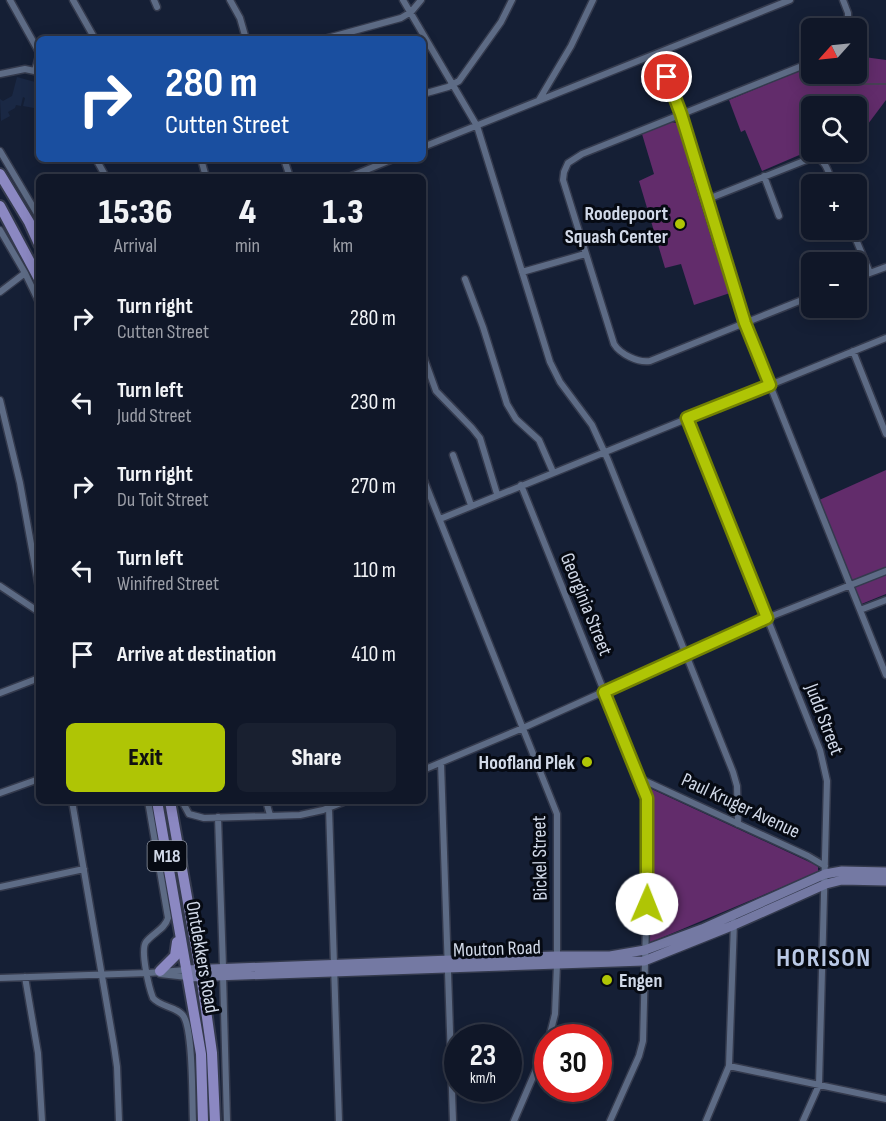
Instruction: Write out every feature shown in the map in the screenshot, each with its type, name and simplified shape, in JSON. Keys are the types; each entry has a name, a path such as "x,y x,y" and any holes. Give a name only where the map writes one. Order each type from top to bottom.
{"main road":[{"path":"0,174 36,237"},
{"path":"0,206 36,273"},
{"name":"Ontdekkers Road","path":"158,804 201,1054 203,1121"},
{"name":"Ontdekkers Road","path":"171,804 201,972 212,1053 215,1121"},
{"path":"825,875 842,871 886,872"},
{"path":"825,875 842,880 886,881"},
{"name":"Mouton Road","path":"556,960 644,962 825,875"},
{"path":"154,972 172,961 176,952 176,911"},
{"name":"Mouton Road","path":"186,973 556,960 610,956 645,950 733,920"}],"street":[{"path":"10,0 36,48"},
{"path":"73,0 93,36"},
{"path":"154,0 157,7"},
{"path":"230,0 240,18 245,36"},
{"path":"404,0 425,36"},
{"path":"335,36 393,20 411,12 421,0"},
{"path":"426,93 453,85 464,76 501,22 512,0"},
{"path":"539,100 571,46 593,0"},
{"path":"426,146 790,0"},
{"path":"845,3 849,18"},
{"path":"426,38 477,126 551,366 592,425 604,451 735,778 738,824"},
{"path":"657,54 681,114 745,323 886,675"},
{"path":"801,66 582,154 568,163 564,172 564,180 585,254 614,344 622,352 639,361 651,361 801,300"},
{"path":"0,74 18,70 36,72"},
{"path":"0,151 36,213"},
{"path":"708,199 810,158 817,157 824,163 829,174"},
{"path":"367,174 388,162"},
{"path":"764,176 779,216"},
{"path":"0,230 36,296"},
{"path":"856,240 870,273"},
{"path":"522,272 585,254"},
{"path":"867,274 886,267"},
{"path":"0,292 25,273"},
{"path":"465,279 507,404 516,419 538,440 553,471"},
{"path":"440,519 553,471 886,338"},
{"path":"853,351 886,434"},
{"path":"426,364 436,391 480,438 497,494"},
{"path":"0,400 20,483 36,571"},
{"name":"Judd Street","path":"687,418 820,750 826,771 819,1085 803,1121"},
{"path":"453,456 471,505"},
{"name":"Bickel Street","path":"426,485 558,819 555,1014 552,1024"},
{"name":"Georginia Street","path":"520,485 640,778 648,806 643,1041 639,1056 610,1121"},
{"path":"426,769 523,728 767,618 886,571"},
{"path":"0,586 36,610"},
{"path":"860,610 886,600"},
{"path":"0,693 36,679"},
{"path":"441,763 453,1121"},
{"name":"Paul Kruger Avenue","path":"640,778 738,824 825,875"},
{"path":"0,792 36,780"},
{"path":"73,804 117,1067 119,1121"},
{"name":"Ontdekkers Road","path":"149,804 168,918 166,924 144,946 154,972 154,1000 181,1013 184,1017 190,1049 193,1121"},
{"path":"183,804 186,812 196,817 300,815 339,804"},
{"path":"267,804 270,815"},
{"path":"329,808 339,1121"},
{"name":"Ontdekkers Road","path":"218,817 227,1121"},
{"path":"0,887 84,869"},
{"path":"706,1121 729,1066 733,920"},
{"name":"Mouton Road","path":"0,978 154,972 186,973"},
{"path":"25,977 38,1053 42,1121"},
{"path":"729,1066 886,1099"},
{"name":"Bickel Street","path":"514,1121 534,1073"}],"shaded area":[{"path":"867,57 886,60 886,100 867,125 867,96 801,96 801,154 762,171 745,130 741,132 729,100 801,70 801,84 867,84"},
{"path":"17,77 36,82 36,108 23,106 25,98 23,97 21,106 16,105 8,112 10,116 1,121 0,99 3,101 12,96"},
{"name":"Roodepoort Squash Center","path":"672,122 680,124 691,155 689,166 715,250 720,249 733,292 694,305 681,264 665,268 639,181 654,174 642,134"},
{"path":"886,470 886,594 859,605 817,501"},
{"path":"645,786 818,866 818,872 642,946"}],"waterway":[{"path":"867,84 886,84"}],"place":[{"name":"Roodepoort Squash Center","path":"680,224"},
{"name":"Hoofland Plek","path":"587,762"},
{"name":"Engen","path":"607,980"}],"district":[{"name":"HORISON","path":"824,957"}],"route":[{"path":"647,904 647,798 604,692 767,618 687,418 770,385 745,323 708,199 667,77"}]}
